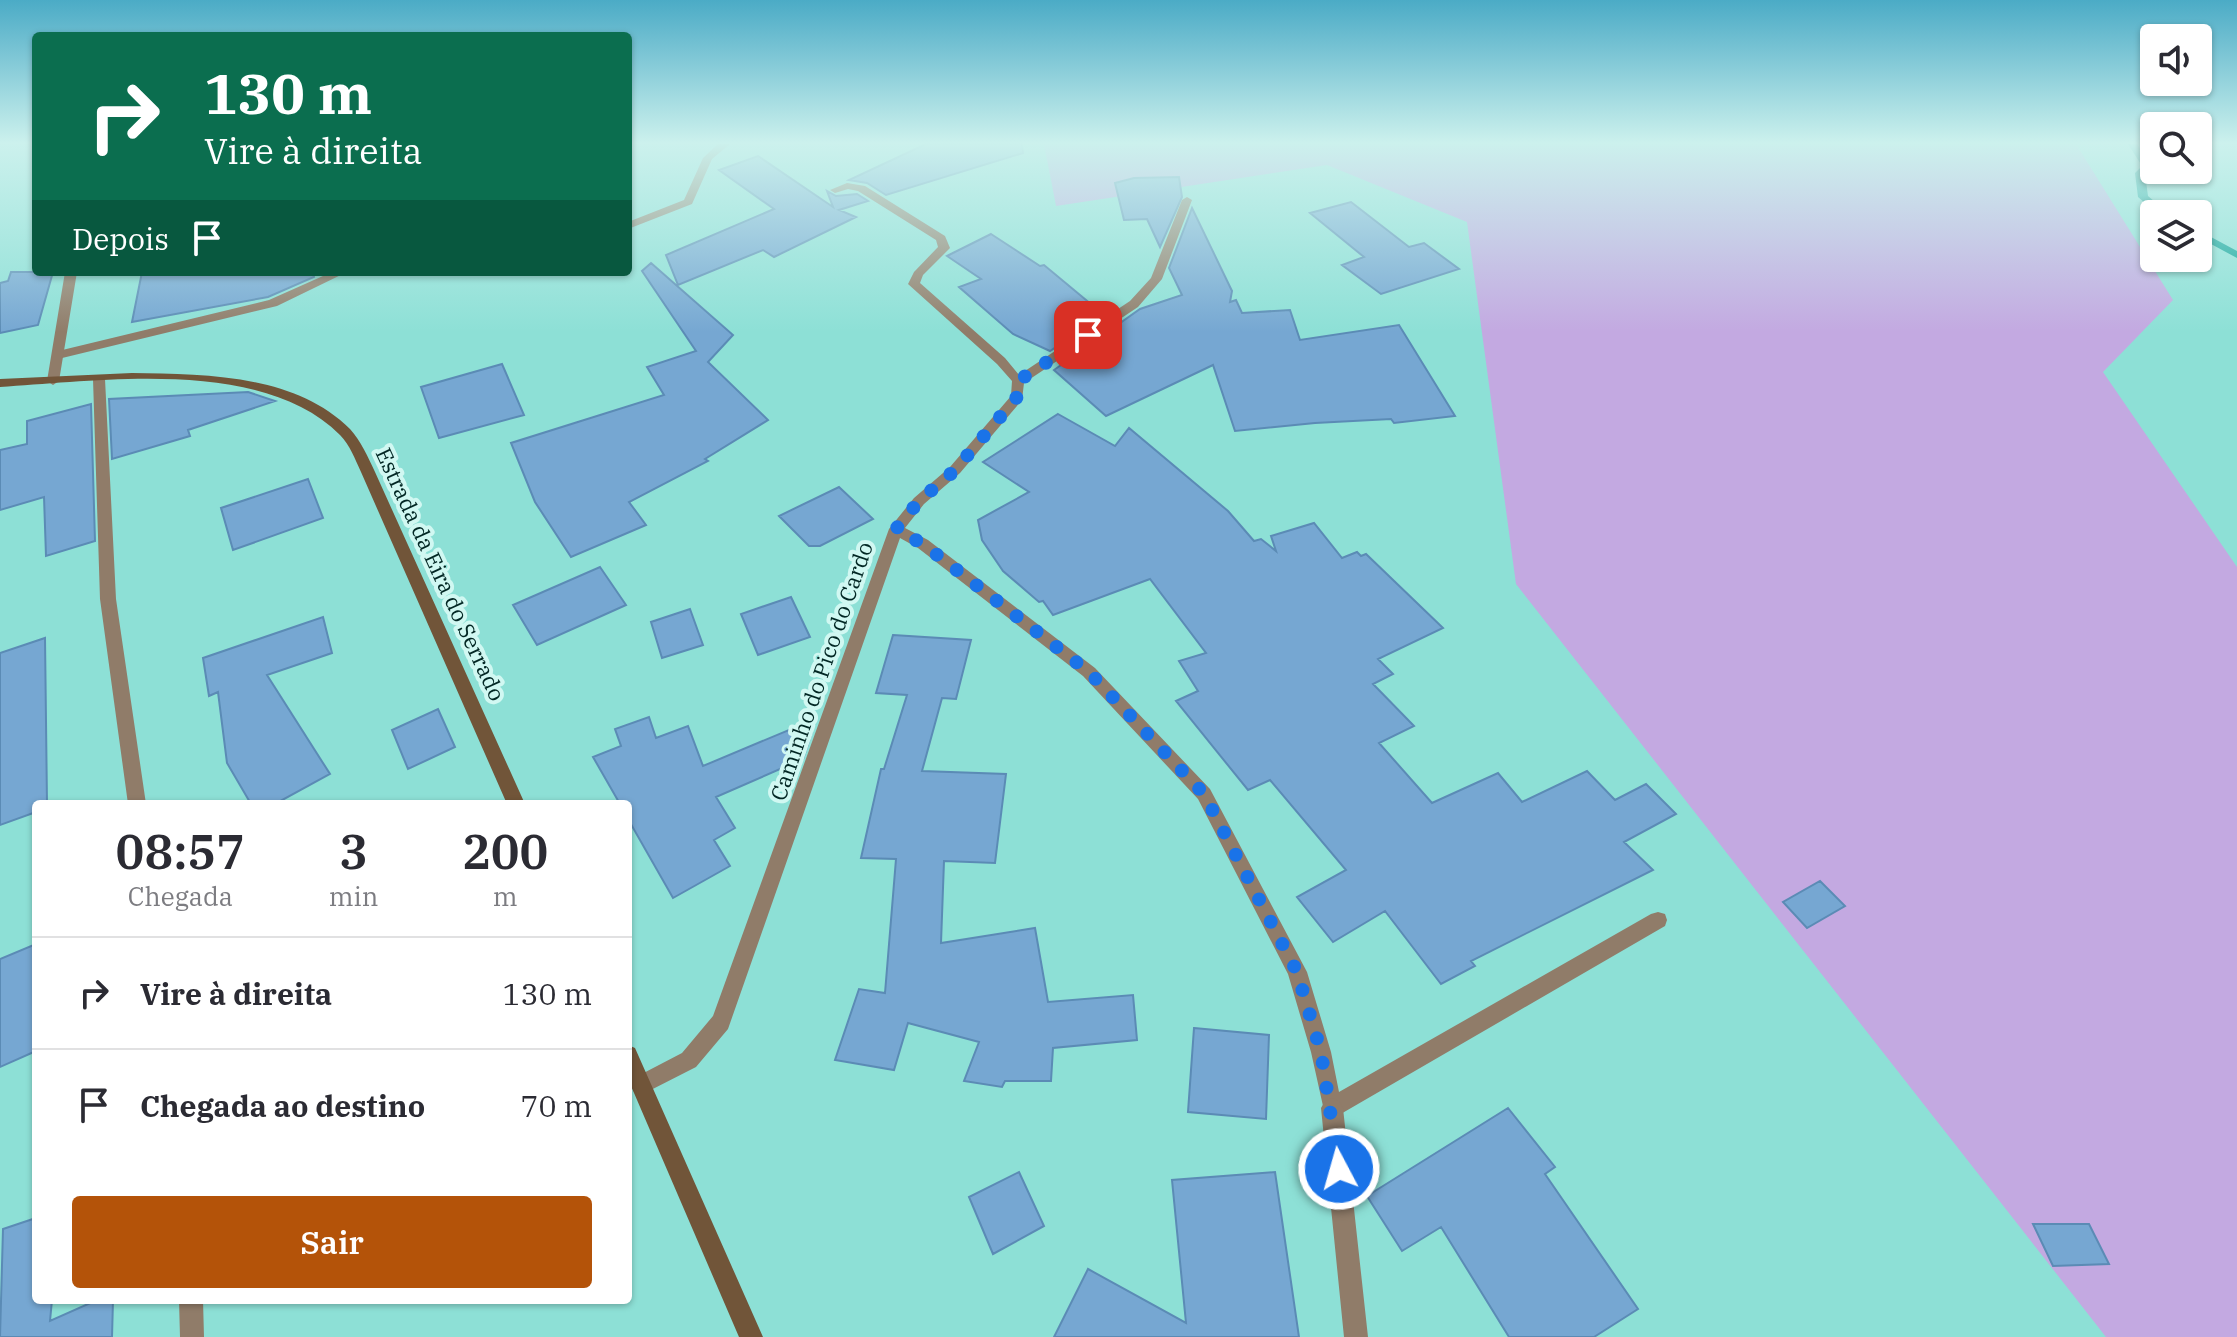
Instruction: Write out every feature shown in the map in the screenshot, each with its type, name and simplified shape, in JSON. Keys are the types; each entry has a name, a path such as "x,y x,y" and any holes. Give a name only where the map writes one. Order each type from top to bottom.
{"main road":[{"name":"Estrada da Eira do Serrado","path":"0,383 99,379 228,380 258,384 287,393 320,410 346,432 410,562 514,800"},
{"path":"632,1064 751,1337"}],"street":[{"path":"632,224 677,206"},
{"path":"890,206 941,238 944,248 918,274 914,284 1001,361 1018,381 1134,304 1156,279 1184,206"},
{"path":"53,381 70,276"},
{"path":"58,355 273,303 332,276"},
{"path":"99,379 108,599 136,800"},
{"name":"Caminho do Pico do Cardo","path":"641,1085 689,1060 721,1022 896,529 919,501 955,470 1017,397 1018,381"},
{"path":"896,529 923,544 1089,672 1204,794 1297,972 1321,1052 1332,1108 1356,1337"},
{"path":"1332,1108 1658,920"},
{"path":"191,1304 192,1337"}],"shaded area":[{"path":"1429,206 2115,206 2140,247 2140,272 2156,272 2173,300 2103,372 2237,567 2237,1337 2106,1337 1516,584 1467,222"}],"building":[{"path":"770,206 851,206 839,210 856,217 774,257 763,250 678,285 666,255 774,209"},
{"path":"1121,206 1178,206 1160,247 1147,219 1124,220"},
{"path":"1335,206 1357,206 1409,247 1424,243 1459,269 1381,294 1342,265 1364,257 1310,213"},
{"path":"1192,208 1232,291 1230,302 1236,300 1242,313 1290,310 1300,340 1399,325 1455,416 1394,423 1391,419 1235,431 1213,365 1106,416 1054,370 1140,309 1182,295 1169,268"},
{"path":"991,234 1040,266 1044,265 1104,315 1050,351 1013,334 959,287 981,279 947,256"},
{"path":"651,263 733,335 708,362 768,420 705,459 708,461 629,502 646,525 571,557 535,502 511,443 664,395 647,367 696,351 642,271"},
{"path":"11,272 52,276 38,325 0,333 0,283 8,281"},
{"path":"141,276 314,276 268,297 132,322"},
{"path":"502,364 524,415 439,438 421,387"},
{"path":"248,392 275,401 188,430 190,436 112,459 109,399"},
{"path":"91,404 95,541 46,556 44,497 0,510 0,450 27,444 27,421"},
{"path":"1058,414 1115,446 1129,428 1228,511 1254,541 1261,539 1276,551 1271,536 1314,523 1342,558 1357,552 1361,556 1366,554 1443,628 1378,659 1393,674 1373,684 1414,726 1379,743 1432,803 1498,773 1522,802 1587,771 1615,800 1646,784 1676,814 1624,842 1653,870 1471,961 1475,966 1441,984 1385,911 1333,942 1297,897 1346,870 1270,780 1248,790 1176,701 1198,691 1179,661 1206,653 1150,579 1053,615 1043,601 1039,602 1003,571 982,540 978,520 1029,492 983,462"},
{"path":"308,479 323,518 233,550 221,508"},
{"path":"839,487 873,519 820,546 809,546 779,516"},
{"path":"600,567 626,605 537,645 513,605"},
{"path":"791,597 810,637 758,655 741,614"},
{"path":"690,609 703,645 662,658 651,622"},
{"path":"323,617 332,653 267,675 330,774 282,800 249,800 227,763 218,692 209,696 203,658"},
{"path":"893,635 971,640 956,699 942,698 922,771 1006,774 995,863 944,861 941,943 1035,928 1048,1002 1133,995 1137,1040 1053,1048 1051,1081 1005,1081 1002,1087 964,1081 979,1042 908,1023 894,1070 835,1060 859,989 885,993 896,859 861,858 881,769 884,769 907,695 876,693"},
{"path":"45,638 47,800 32,800 32,813 0,825 0,653"},
{"path":"438,709 455,747 408,769 392,730"},
{"path":"649,717 656,738 688,726 703,766 808,722 812,732 803,759 716,797 735,828 714,840 730,866 673,898 632,826 632,800 618,800 593,757 621,746 615,729"},
{"path":"1820,881 1845,906 1807,928 1783,902"},
{"path":"32,946 32,1053 0,1067 0,959"},
{"path":"1194,1028 1269,1035 1266,1119 1188,1112"},
{"path":"1508,1108 1555,1167 1545,1174 1638,1309 1594,1337 1509,1337 1441,1227 1402,1251 1367,1196"},
{"path":"1019,1172 1044,1226 993,1254 969,1197"},
{"path":"1275,1172 1299,1337 1054,1337 1088,1269 1186,1323 1172,1180"},
{"path":"32,1219 32,1304 52,1304 50,1321 88,1304 113,1304 112,1337 0,1337 3,1229"},
{"path":"2033,1224 2089,1224 2109,1264 2053,1266"}],"waterway":[{"path":"2212,241 2237,255"}],"route":[{"path":"1088,335 1018,381 1017,397 955,470 919,501 896,529 923,544 1089,672 1204,794 1297,972 1321,1052 1339,1169"}]}
